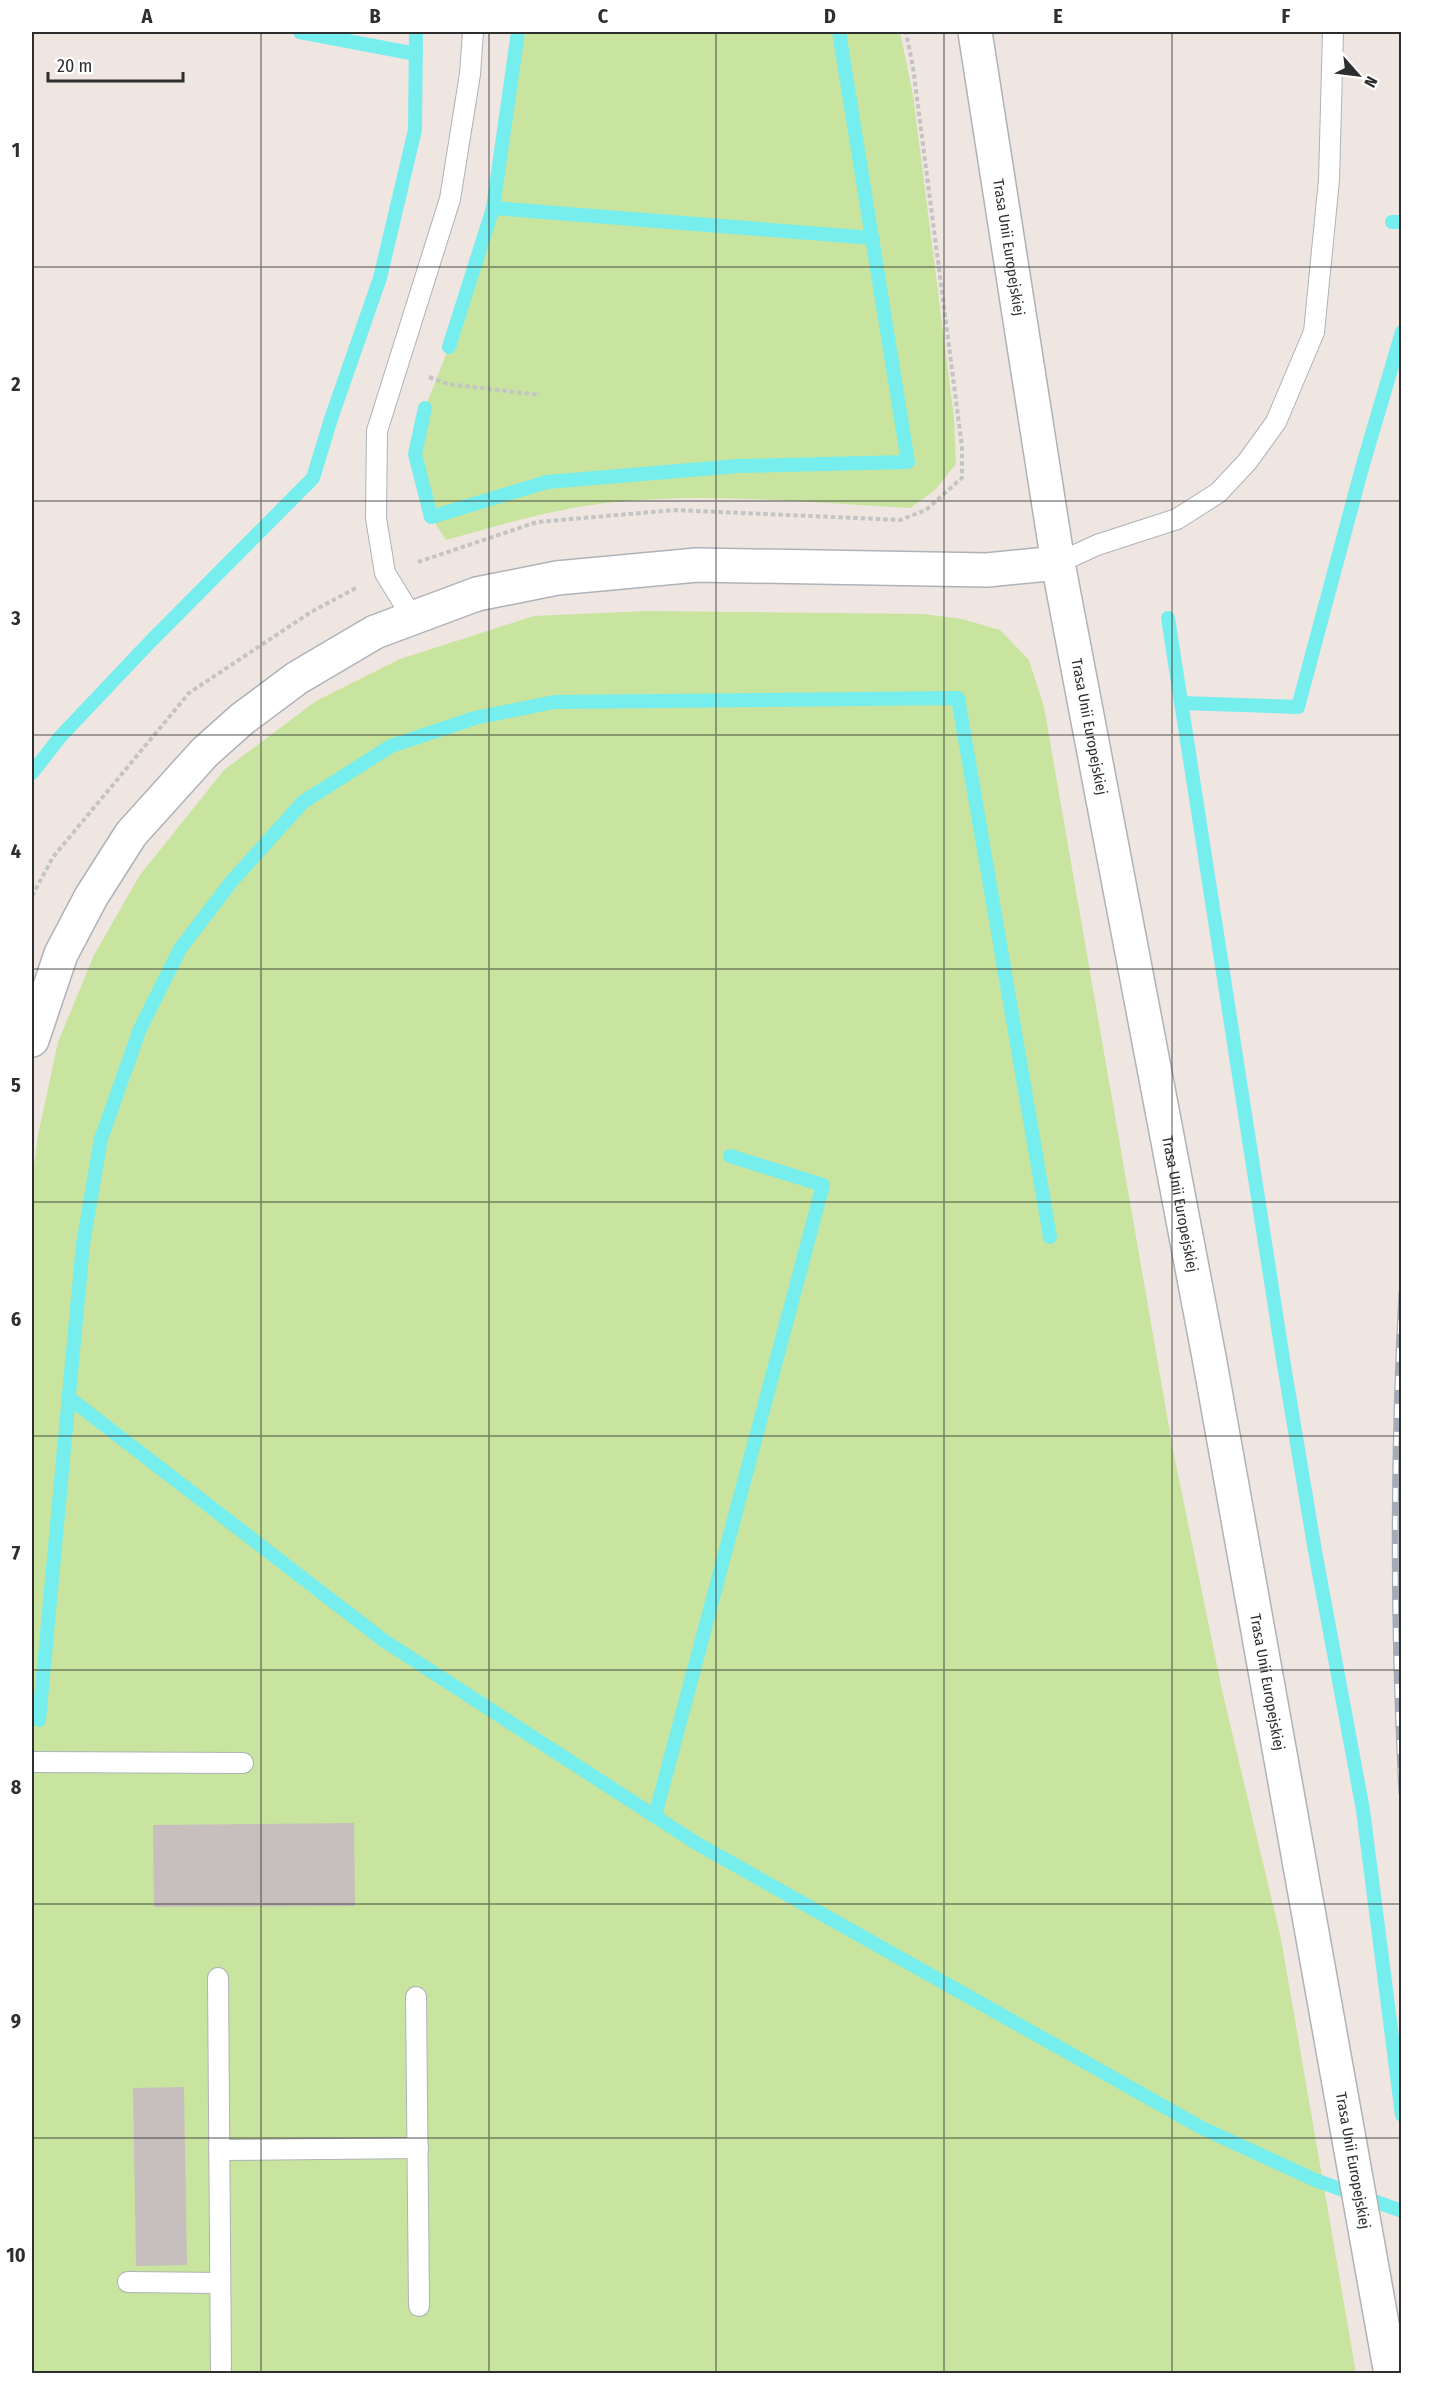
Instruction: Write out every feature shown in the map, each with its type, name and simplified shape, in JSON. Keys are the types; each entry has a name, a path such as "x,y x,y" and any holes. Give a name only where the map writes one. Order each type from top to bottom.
{"main road":[{"name":"Trasa Unii Europejskiej","path":"975,32 1058,563 1209,1357 1390,2373"},
{"path":"32,1040 61,954 91,897 131,834 205,752 242,719 297,678 375,632 477,594 558,578 697,565 987,570 1058,563"}],"lane":[{"path":"412,617 385,573 376,518 377,431 450,199 470,74 473,32"},
{"path":"1058,563 1097,545 1176,519 1218,493 1247,462 1275,422 1314,332 1329,180 1333,32"},
{"path":"32,1762 243,1762"},
{"path":"218,1978 221,2373"},
{"path":"416,1996 419,2306"},
{"path":"219,2150 418,2148"},
{"path":"128,2282 220,2283"}],"path":[{"path":"32,896 53,857 189,693 310,612 385,573 537,522 675,510 900,520 926,510 962,478 962,447 915,79 906,32"},
{"path":"398,365 448,384 540,395"}],"green space":[{"path":"518,32 900,32 913,95 954,418 956,464 934,491 910,508 726,498 615,502 551,512 446,540 431,517 415,454 425,408 449,347 493,208"},
{"path":"647,611 923,614 962,619 1000,630 1029,660 1044,707 1173,1450 1222,1690 1281,1939 1356,2373 32,2374 32,1182 38,1135 58,1042 94,955 140,875 224,770 316,701 400,659 534,616"}],"building":[{"path":"354,1823 355,1906 154,1907 153,1825"},
{"path":"184,2087 187,2265 136,2266 133,2088"}],"waterway":[{"path":"300,32 416,54"},
{"path":"32,773 60,737 150,642 313,478 380,278 415,130 416,32"},
{"path":"449,347 493,208 518,32"},
{"path":"425,408 415,454 431,517 547,482 738,466 908,462 839,32"},
{"path":"493,208 873,238"},
{"path":"1392,222 1402,222"},
{"path":"1181,703 1298,707 1362,468 1402,332"},
{"path":"1168,618 1283,1359 1315,1551 1363,1810 1402,2115"},
{"path":"39,1720 83,1244 101,1139 140,1029 180,949 232,881 303,802 391,746 475,718 554,702 958,698 1050,1237"},
{"path":"655,1816 823,1185 730,1156"},
{"path":"68,1397 383,1640 696,1843 1202,2128 1315,2180 1402,2211"}],"railway":[{"path":"1402,1292 1395,1543 1402,1793"}]}
